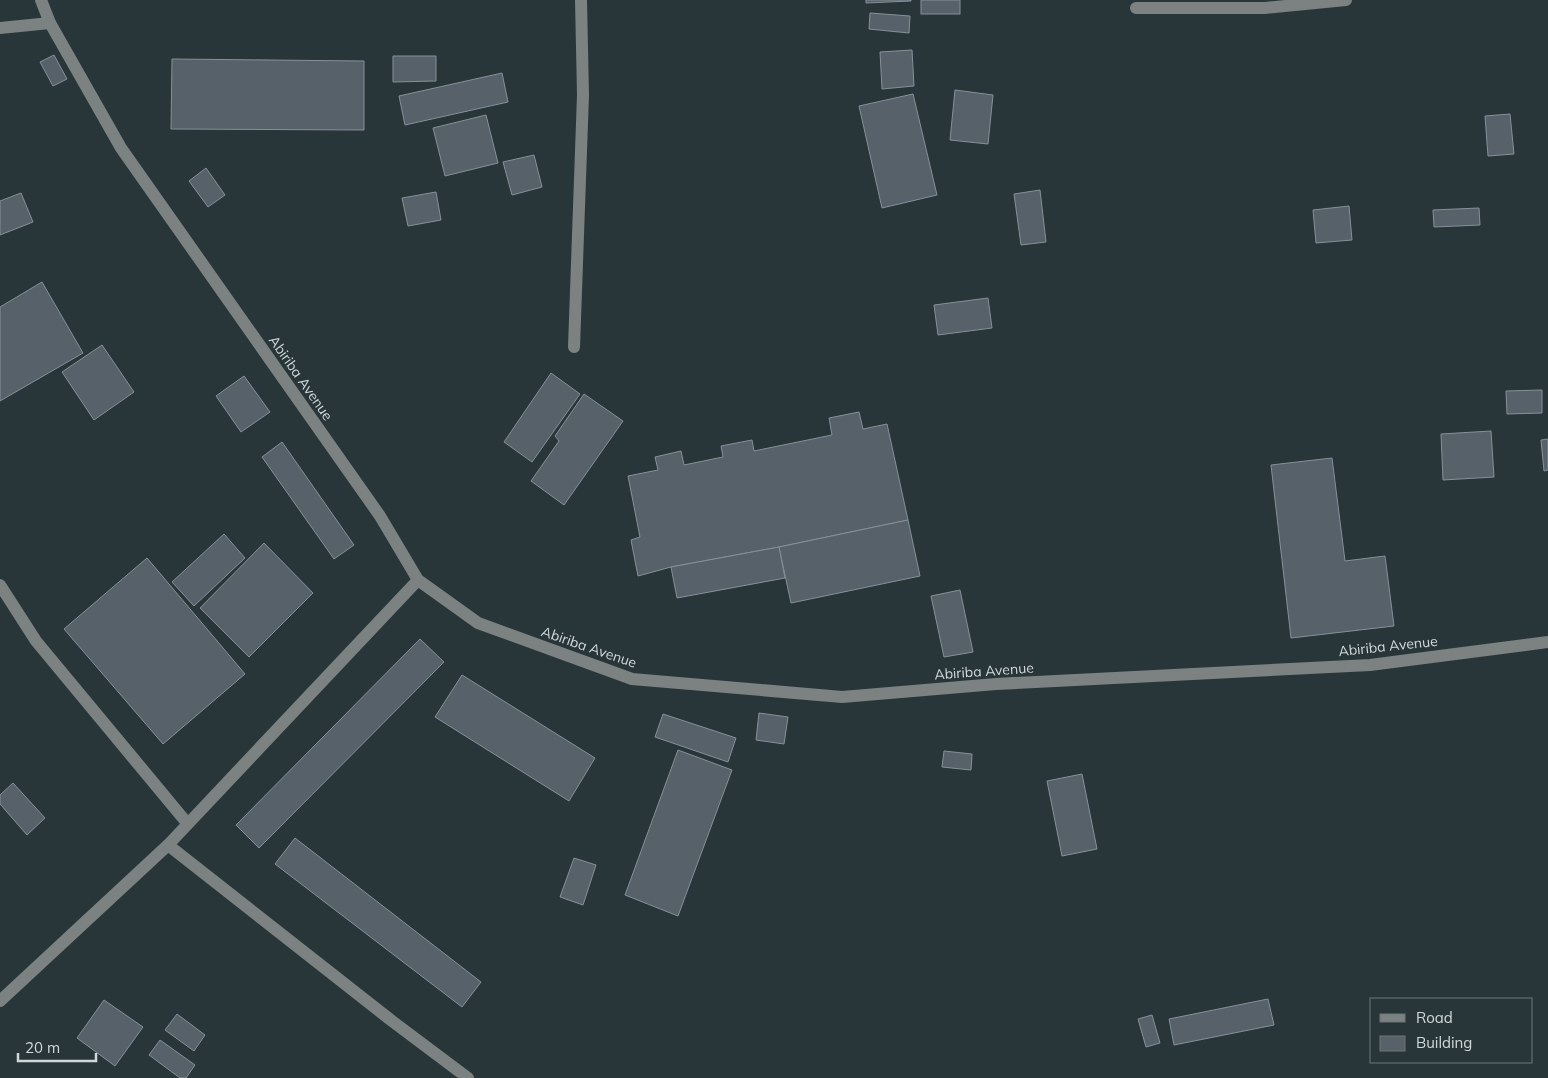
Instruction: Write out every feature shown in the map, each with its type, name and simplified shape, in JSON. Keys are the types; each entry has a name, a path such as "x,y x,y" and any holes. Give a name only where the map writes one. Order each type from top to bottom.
{"street":[{"name":"Abiriba Avenue","path":"41,0 50,23 121,148 380,516 418,580 478,623 632,679 842,698 996,684 1370,665 1548,642"},
{"path":"574,347 583,95 581,0"},
{"path":"1136,8 1265,8 1346,0"},
{"path":"0,28 50,23"},
{"path":"0,1001 168,845 418,580"},
{"path":"0,585 36,640 187,823"},
{"path":"168,845 392,1021 468,1078"}],"building":[{"path":"866,0 911,0 911,1 866,3"},
{"path":"921,0 960,0 960,14 921,14"},
{"path":"870,13 910,16 909,33 869,29"},
{"path":"912,50 914,86 882,89 880,52"},
{"path":"54,55 67,79 53,86 40,62"},
{"path":"393,56 436,56 436,81 393,82"},
{"path":"172,59 364,61 364,130 171,129"},
{"path":"502,73 508,102 405,125 399,96"},
{"path":"955,90 993,95 988,144 950,140"},
{"path":"913,94 937,195 882,208 859,106"},
{"path":"1510,114 1514,154 1488,156 1485,116"},
{"path":"486,115 498,163 445,176 433,128"},
{"path":"534,155 542,187 512,195 503,162"},
{"path":"206,168 225,195 208,207 189,181"},
{"path":"1040,190 1046,242 1021,245 1014,194"},
{"path":"436,192 441,220 408,226 402,198"},
{"path":"21,193 33,222 0,235 0,201"},
{"path":"1349,206 1352,240 1316,243 1313,210"},
{"path":"1479,208 1480,225 1434,227 1433,210"},
{"path":"42,282 83,353 0,401 0,307"},
{"path":"988,298 992,328 938,335 934,305"},
{"path":"102,345 134,392 94,420 62,372"},
{"path":"551,373 580,394 532,462 504,442"},
{"path":"244,376 270,412 241,432 216,396"},
{"path":"1542,390 1542,413 1507,414 1506,391"},
{"path":"584,394 623,421 564,505 531,481 559,441 555,436"},
{"path":"859,412 863,429 887,424 908,520 671,567 638,576 631,540 640,537 628,476 658,470 655,457 681,451 684,465 723,457 721,446 752,440 754,451 832,435 829,418"},
{"path":"1491,431 1494,477 1443,480 1441,434"},
{"path":"1548,439 1548,470 1544,471 1541,440"},
{"path":"282,442 354,545 334,559 262,457"},
{"path":"1332,458 1345,561 1385,556 1394,626 1291,638 1271,465"},
{"path":"908,520 920,576 791,603 779,547"},
{"path":"224,534 245,558 194,606 172,582"},
{"path":"264,543 313,593 249,657 200,608"},
{"path":"779,547 785,578 677,598 671,567"},
{"path":"147,558 245,674 163,744 64,629"},
{"path":"960,590 973,652 944,657 931,596"},
{"path":"420,639 444,662 259,848 236,825"},
{"path":"462,675 595,758 569,801 435,717"},
{"path":"759,713 788,717 784,744 756,740"},
{"path":"663,714 736,738 728,762 655,737"},
{"path":"678,750 732,770 678,916 625,895"},
{"path":"944,751 972,754 971,770 942,767"},
{"path":"1082,774 1097,849 1062,856 1047,781"},
{"path":"13,783 45,818 27,835 0,804 0,795"},
{"path":"295,838 481,982 462,1007 275,864"},
{"path":"574,858 596,865 583,905 560,897"},
{"path":"1268,999 1274,1025 1174,1045 1169,1019"},
{"path":"104,1000 143,1027 115,1066 77,1038"},
{"path":"177,1014 205,1035 194,1051 165,1030"},
{"path":"1152,1015 1160,1043 1146,1047 1138,1019"},
{"path":"160,1040 195,1065 186,1078 180,1078 149,1055"}]}
